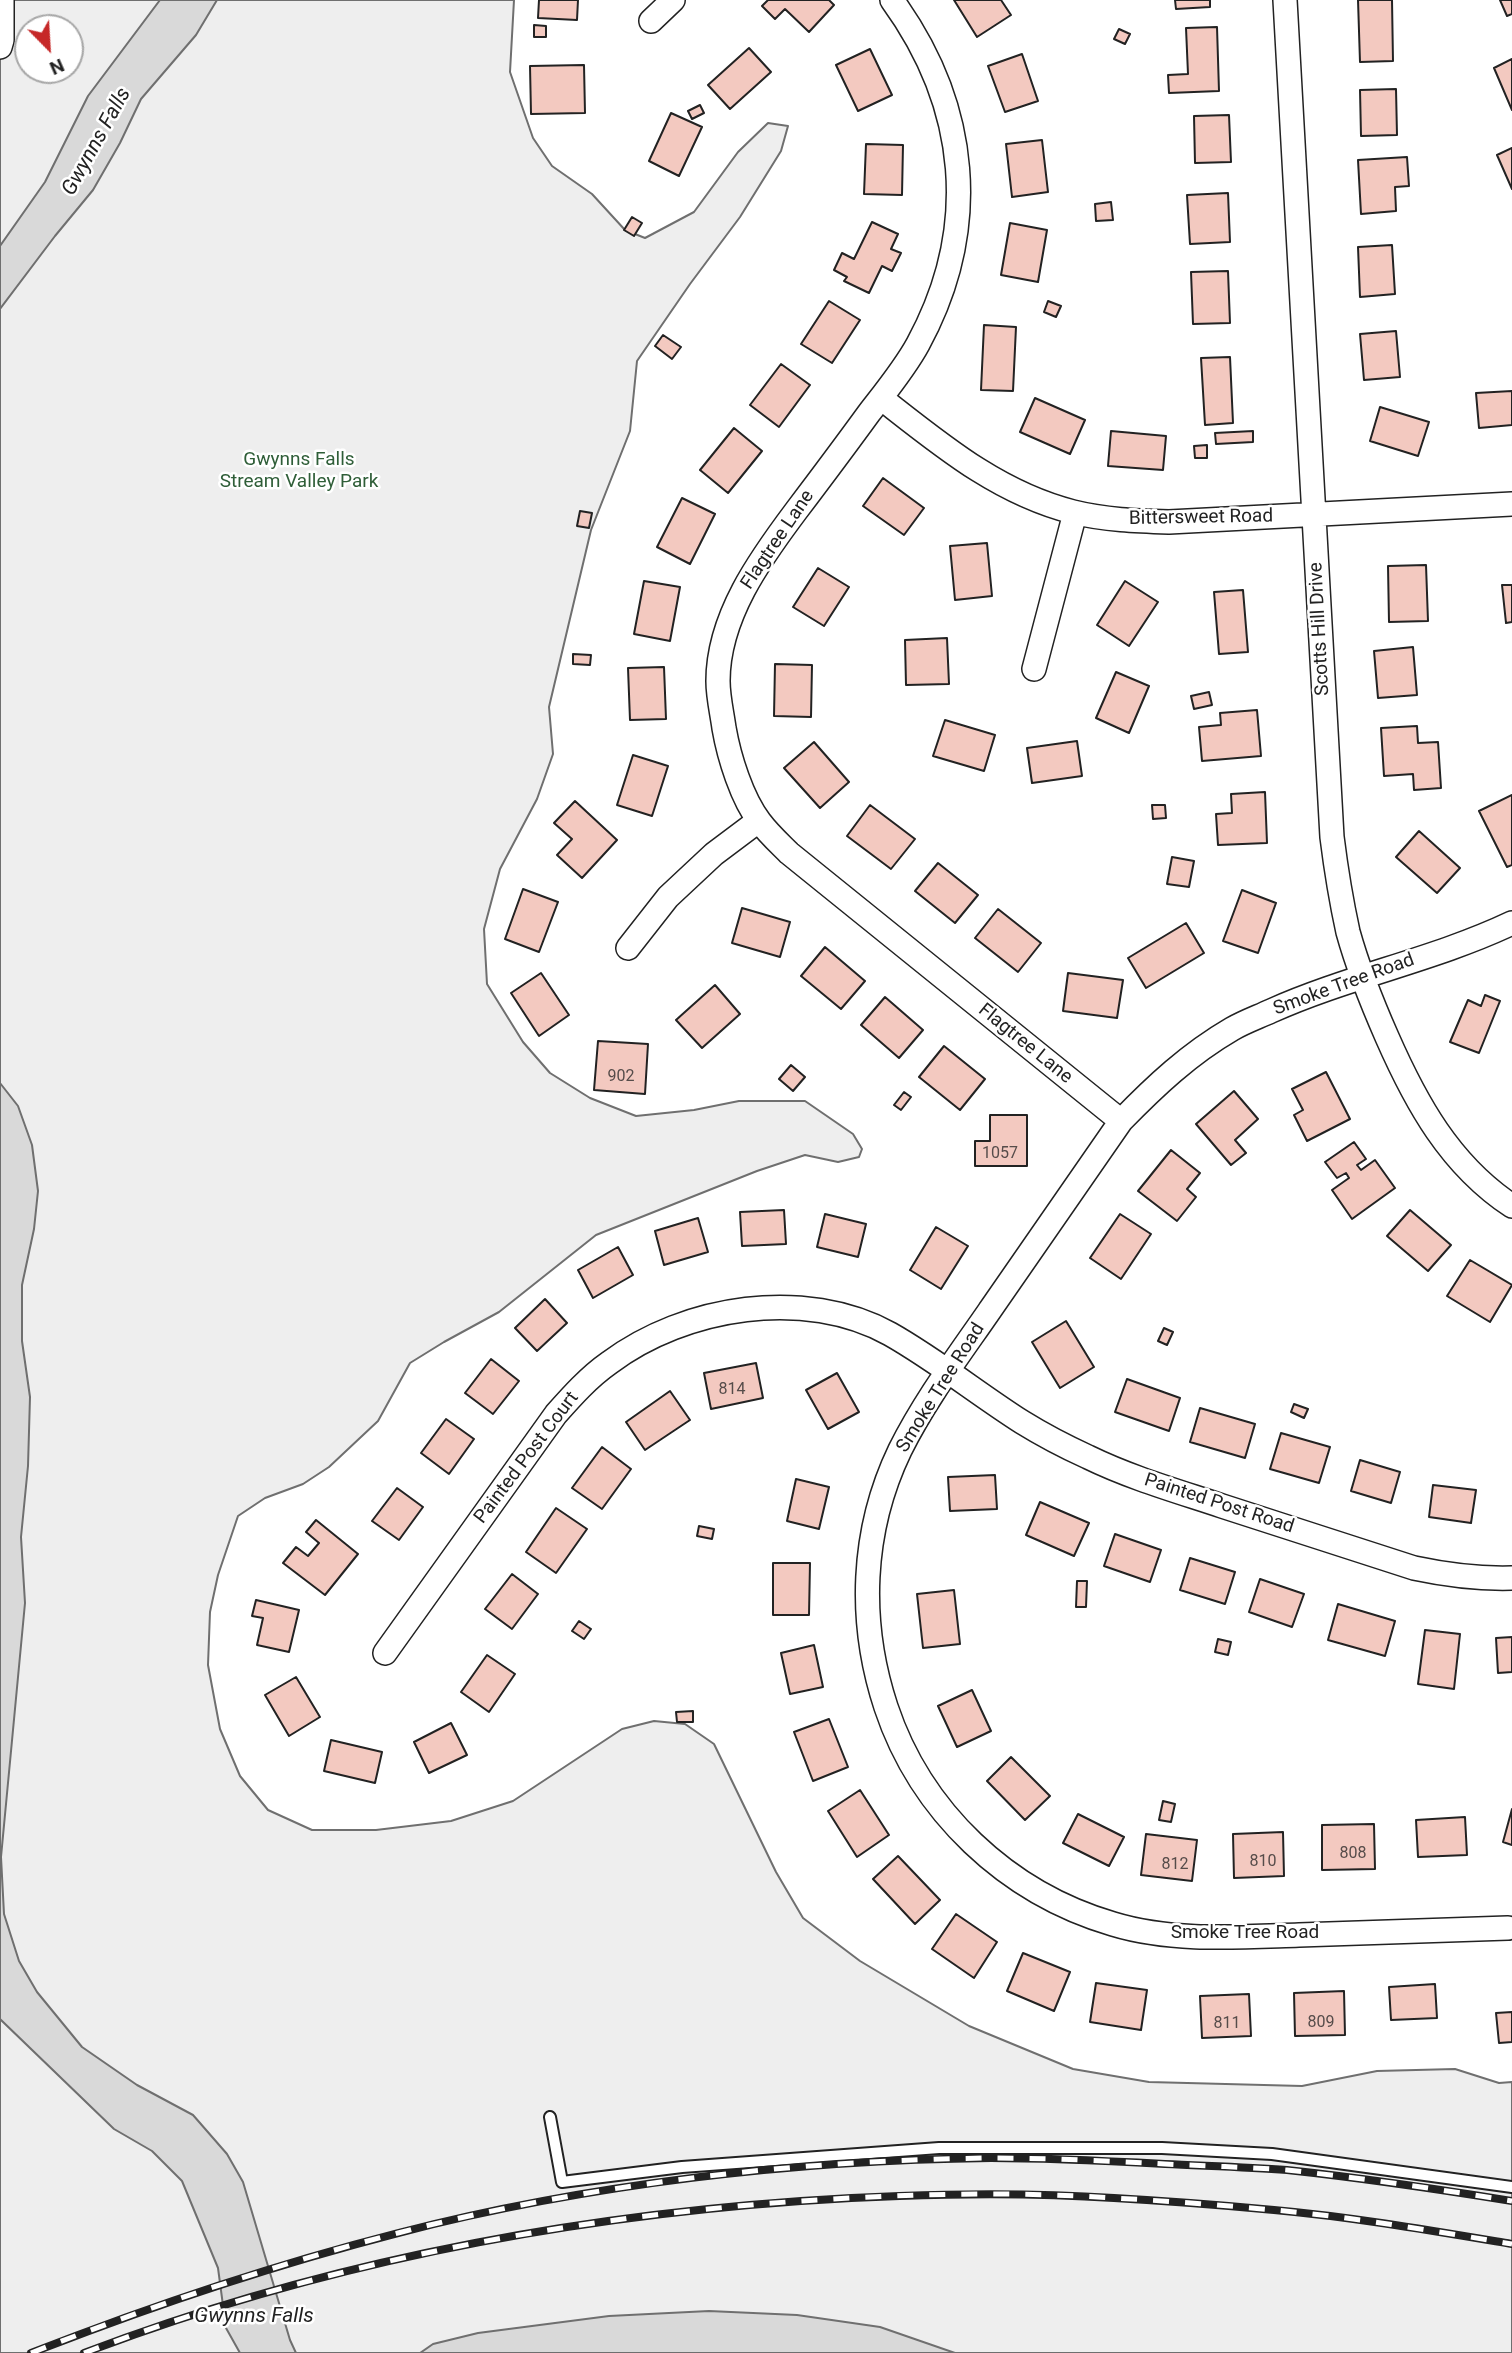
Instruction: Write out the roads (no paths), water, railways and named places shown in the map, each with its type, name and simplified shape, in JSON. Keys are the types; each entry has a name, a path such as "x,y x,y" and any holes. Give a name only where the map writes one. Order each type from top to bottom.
{"street":[{"path":"0,47 3,27 2,0"},
{"path":"651,21 673,0"},
{"name":"Flagtree Lane","path":"892,0 912,26 933,68 947,105 956,145 959,182 956,227 949,267 937,305 917,345 881,398 771,544 747,581 733,613 723,648 718,680 727,744 741,786 758,821 789,853 1121,1121"},
{"name":"Scotts Hill Drive","path":"1285,0 1332,837 1339,887 1362,976 1405,1079 1423,1113 1445,1144 1471,1172 1512,1206"},
{"name":"Bittersweet Road","path":"881,398 959,459 996,482 1036,501 1075,513 1118,520 1170,522 1512,504"},
{"path":"1034,669 1075,513"},
{"path":"628,948 668,897 714,854 758,821"},
{"name":"Smoke Tree Road","path":"1508,1928 1228,1937 1174,1935 1114,1925 1058,1903 1012,1877 971,1842 940,1809 914,1768 890,1718 876,1675 868,1629 867,1580 872,1534 884,1490 900,1451 947,1372 1121,1121 1155,1086 1191,1055 1234,1028 1290,1002 1452,947 1512,923"},
{"name":"Painted Post Court","path":"385,1653 556,1414 579,1388 609,1362 646,1340 687,1322 729,1310 774,1307 814,1310 850,1317 889,1334 947,1372"},
{"name":"Painted Post Road","path":"947,1372 1025,1424 1089,1458 1143,1480 1414,1568 1485,1579 1512,1578"}],"lane":[{"path":"550,2117 562,2182 682,2167 939,2148 1162,2148 1272,2154 1512,2187"}],"water":[{"name":"Gwynns Falls","path":"160,0 217,0 196,35 141,99 93,190 0,309 0,246 45,182 88,96"},
{"name":"Gwynns Falls","path":"0,1083 18,1106 32,1145 38,1191 34,1229 22,1285 22,1341 30,1397 28,1466 21,1537 25,1603 1,1857 4,1914 19,1961 37,1992 82,2047 137,2085 193,2115 227,2154 243,2182 296,2353 240,2353 226,2328 218,2268 182,2181 152,2151 114,2129 0,2019"},
{"path":"709,2311 797,2315 880,2327 955,2353 420,2353 433,2344 478,2333 609,2316"}],"railway":[{"path":"31,2353 213,2287 398,2233 470,2216 617,2188 768,2170 917,2160 991,2158 1100,2161 1287,2170 1512,2201"},
{"path":"84,2353 258,2295 437,2251 618,2220 801,2201 997,2194 1134,2199 1334,2216 1512,2244"}],"park label":[{"name":"Gwynns Falls Stream Valley Park","path":"299,471"}]}
